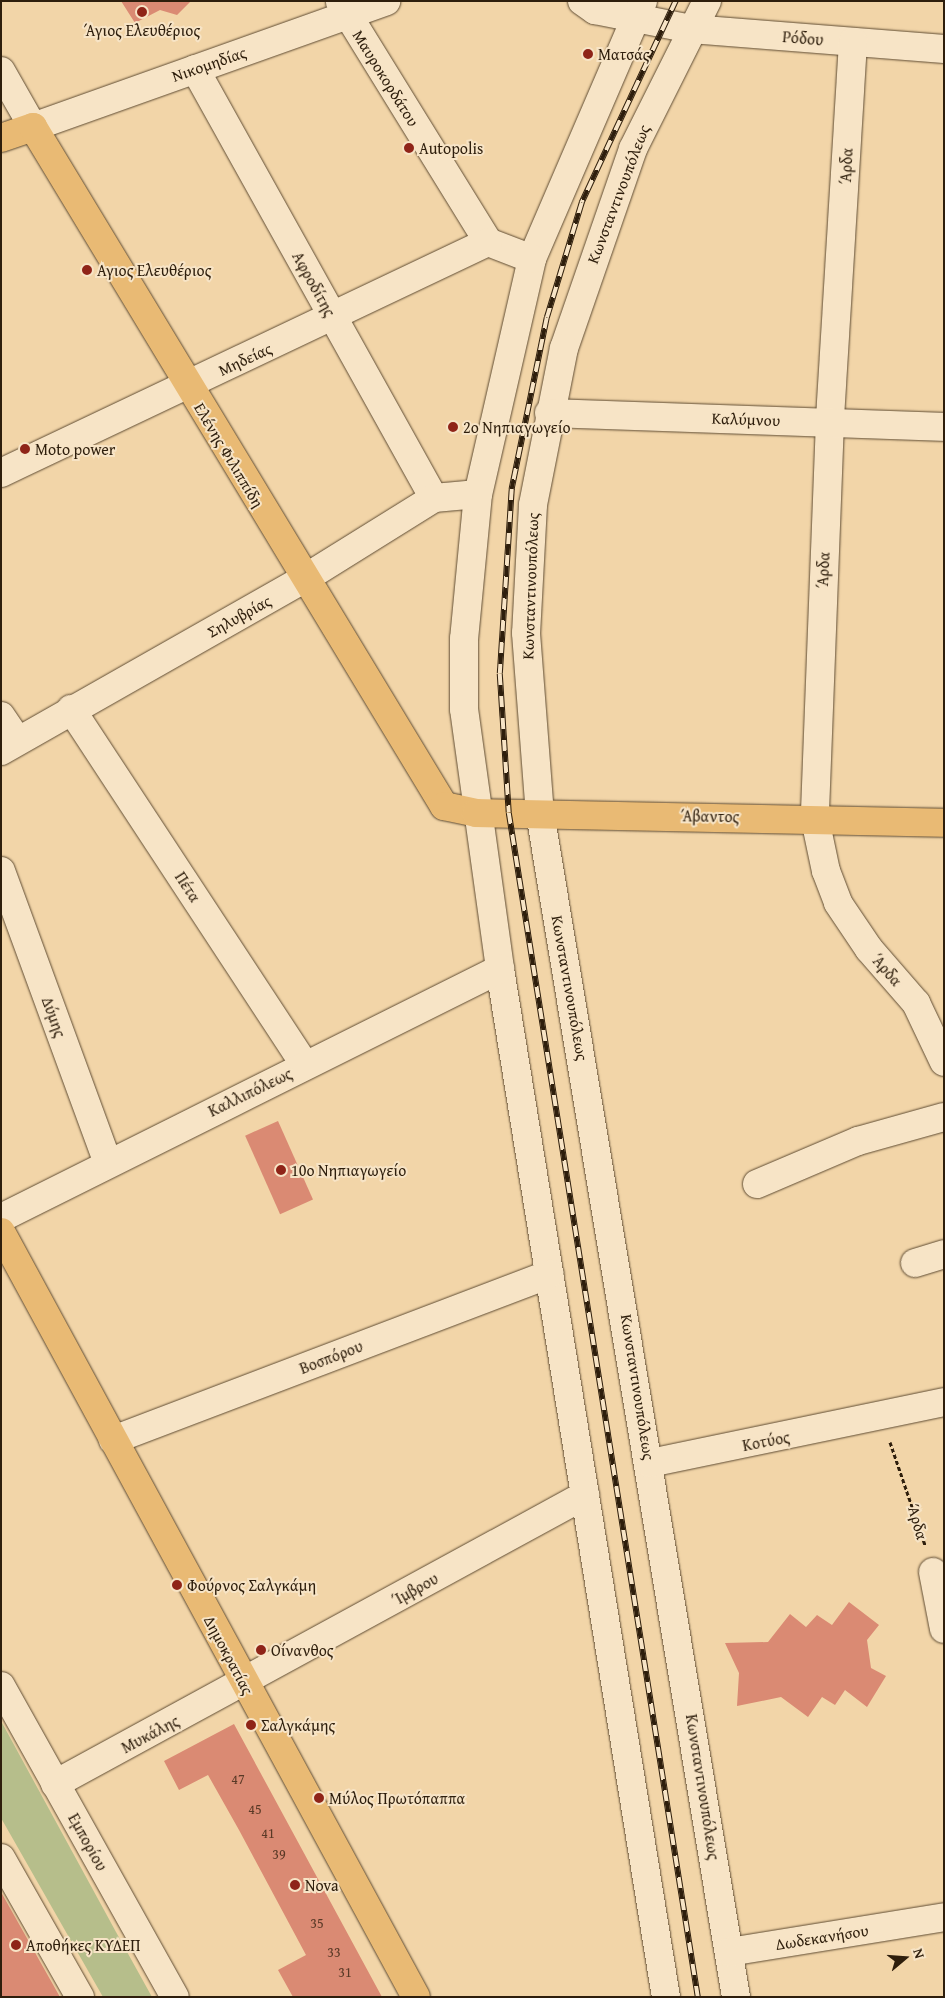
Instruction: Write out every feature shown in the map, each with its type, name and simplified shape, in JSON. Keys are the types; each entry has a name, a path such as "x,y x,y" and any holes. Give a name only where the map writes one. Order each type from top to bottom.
{"main road":[{"path":"1,138 33,127"},
{"name":"Ελένης Φιλιππίδη","path":"33,127 432,791 451,810 476,813"},
{"name":"Άβαντος","path":"476,813 944,823"},
{"name":"Δημοκρατίας","path":"1,1232 416,1997"}],"street":[{"name":"Νικομηδίας","path":"33,127 195,69 344,9 386,1"},
{"name":"Ρόδου","path":"582,1 595,10 638,10 662,25 691,29 944,49"},
{"name":"Κωνσταντινουπόλεως","path":"707,1 691,29 633,149 598,239 549,413 533,505 527,602 530,707 540,813 650,1463 736,1997"},
{"name":"Μαυροκορδάτου","path":"344,9 488,242"},
{"path":"638,10 532,259 478,494 464,677 476,813 666,1997"},
{"name":"Άρδα","path":"853,42 830,421 815,819 826,871 838,903 869,950 916,1003 944,1062"},
{"name":"Αφροδίτης","path":"195,69 434,498"},
{"name":"Ελένης Φιλιππίδη","path":"1,71 33,127"},
{"path":"488,242 532,259"},
{"name":"Μηδείας","path":"1,474 488,242"},
{"name":"Καλύμνου","path":"549,413 830,421 944,427"},
{"name":"Σηλυβρίας","path":"10,746 71,709 304,579 434,498 478,494"},
{"name":"Πέτα","path":"71,709 305,1065"},
{"path":"1,716 10,746"},
{"name":"Δύμης","path":"1,871 108,1163"},
{"name":"Καλλιπόλεως","path":"1,1218 500,969"},
{"path":"757,1184 858,1141 944,1117"},
{"path":"915,1263 944,1254"},
{"name":"Βοσπόρου","path":"113,1440 550,1274"},
{"name":"Κοτύος","path":"650,1463 882,1418 944,1402"},
{"name":"Ίμβρου","path":"245,1684 585,1495"},
{"path":"933,1572 944,1629"},
{"name":"Μυκάλης","path":"55,1784 245,1684"},
{"name":"Εμπορίου","path":"1,1686 175,1997"},
{"path":"1,1858 80,1997"},
{"name":"Δωδεκανήσου","path":"730,1952 944,1917"}],"path":[{"name":"Άρδα","path":"882,1418 933,1572"}],"green space":[{"path":"1,1721 152,1997 103,1997 1,1818"}],"building":[{"name":"Άγιος Ελευθέριος","path":"121,1 191,1 177,15 160,10 135,23"},
{"name":"10ο Νηπιαγωγείο","path":"278,1121 313,1200 280,1214 245,1136"},
{"path":"849,1602 879,1625 867,1640 871,1668 886,1676 867,1707 845,1690 835,1705 822,1697 808,1717 781,1697 737,1706 739,1673 725,1643 768,1642 790,1614 806,1627 817,1615 832,1625"},
{"path":"234,1724 382,1997 293,1997 278,1970 306,1955 239,1830 208,1775 179,1790 164,1761"},
{"name":"Αποθήκες ΚΥΔΕΠ","path":"1,1892 60,1997 1,1997"}],"railway":[{"path":"676,1 582,203 547,318 512,489 500,674 509,813 698,1997"}],"place":[{"name":"Άγιος Ελευθέριος","path":"142,12"},
{"name":"Ματσάς","path":"588,54"},
{"name":"Autopolis","path":"409,148"},
{"name":"Αγιος Ελευθέριος","path":"87,270"},
{"name":"2ο Νηπιαγωγείο","path":"453,427"},
{"name":"Moto power","path":"25,449"},
{"name":"10ο Νηπιαγωγείο","path":"281,1170"},
{"name":"Φούρνος Σαλγκάμη","path":"177,1585"},
{"name":"Οίνανθος","path":"261,1650"},
{"name":"Σαλγκάμης","path":"251,1725"},
{"name":"Μύλος Πρωτόπαππα","path":"319,1798"},
{"name":"Nova","path":"295,1885"},
{"name":"Αποθήκες ΚΥΔΕΠ","path":"16,1945"}]}
